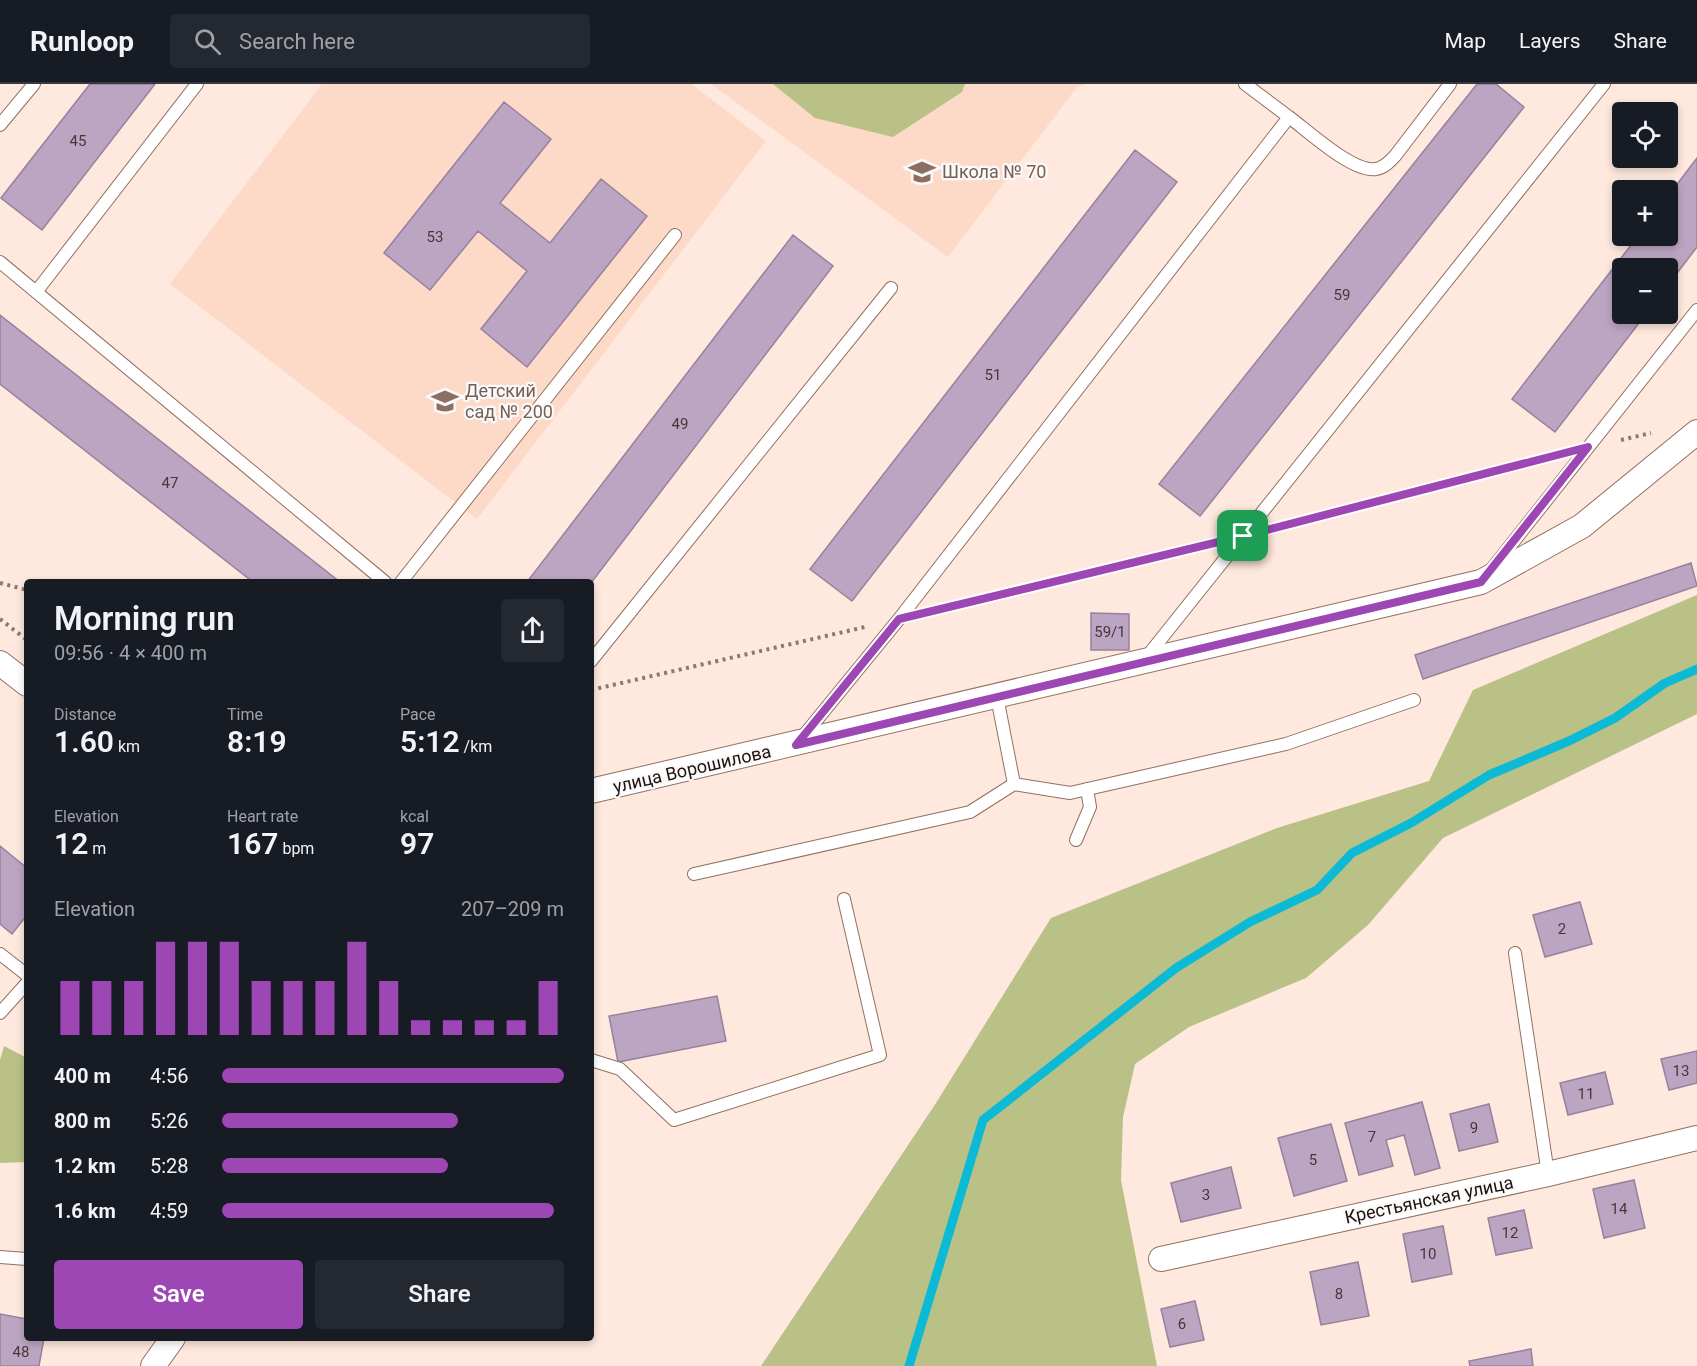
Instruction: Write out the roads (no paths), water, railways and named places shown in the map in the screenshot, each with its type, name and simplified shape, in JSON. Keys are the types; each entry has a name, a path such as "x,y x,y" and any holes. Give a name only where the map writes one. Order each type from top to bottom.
{"street":[{"name":"улица Ворошилова","path":"594,790 796,745 1481,582 1582,526 1697,432"},
{"path":"0,663 24,682"},
{"name":"Крестьянская улица","path":"1161,1259 1548,1174 1697,1138"},
{"path":"153,1366 171,1341"}],"lane":[{"path":"0,125 34,84"},
{"path":"36,292 197,84"},
{"path":"1245,84 1356,166 1376,169 1387,165 1395,156 1450,84"},
{"path":"1142,662 1604,84"},
{"path":"796,745 899,619 1289,117"},
{"path":"403,579 675,235"},
{"path":"0,262 381,579"},
{"path":"594,657 891,288"},
{"path":"1481,582 1697,310"},
{"path":"997,697 1014,784"},
{"path":"694,874 970,812 1014,784 1070,793 1286,744 1414,700"},
{"path":"1076,840 1090,807 1087,789"},
{"path":"594,1061 620,1069 674,1120 880,1055 844,898"},
{"path":"1515,952 1548,1174"},
{"path":"0,954 24,973"},
{"path":"0,1013 24,985"},
{"path":"0,1257 24,1259"}],"waterway":[{"path":"909,1366 983,1120 1176,968 1250,922 1317,890 1352,853 1411,823 1489,775 1569,741 1615,718 1665,683 1697,669"}],"place":[{"name":"Школа № 70","path":"922,172"},
{"name":"Детский сад № 200","path":"445,401"}]}
